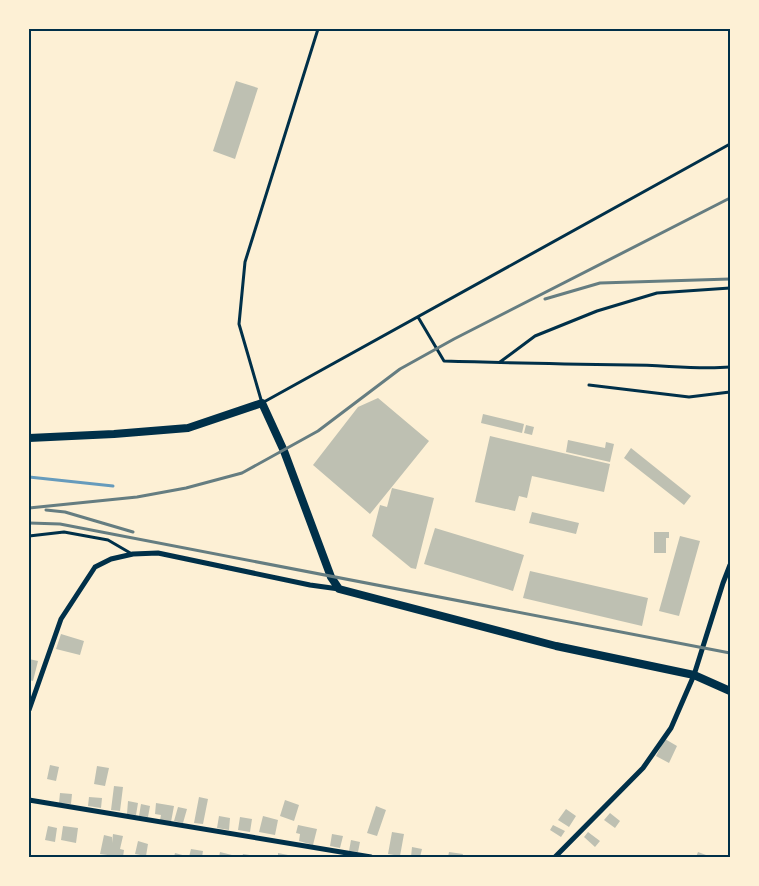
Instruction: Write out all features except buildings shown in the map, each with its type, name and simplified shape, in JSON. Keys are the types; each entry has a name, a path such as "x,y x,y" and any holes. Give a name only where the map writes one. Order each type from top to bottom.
{"street":[{"path":"29,438 188,428 262,403 284,451 331,577 339,589"},
{"path":"29,710 61,619 95,568 111,559 133,554 158,553 310,585 339,589 556,646 694,675 730,691"},
{"path":"555,857 644,768 671,728 694,675 722,583 730,565"},
{"path":"29,800 371,857"}],"lane":[{"path":"318,29 245,262 239,324 262,403 730,144"},
{"path":"499,363 535,336 597,311 657,293 730,288"},
{"path":"418,317 444,361 633,365 710,369 730,367"},
{"path":"589,385 689,397 730,392"},
{"path":"29,536 64,532 82,535 108,540 133,554"}],"waterway":[{"path":"29,477 113,486"}],"railway":[{"path":"29,508 137,497 186,488 242,473 318,431 400,369 454,339 730,198"},
{"path":"545,299 600,283 730,279"},
{"path":"46,510 65,512 133,532"},
{"path":"29,523 60,524 730,653"}]}
